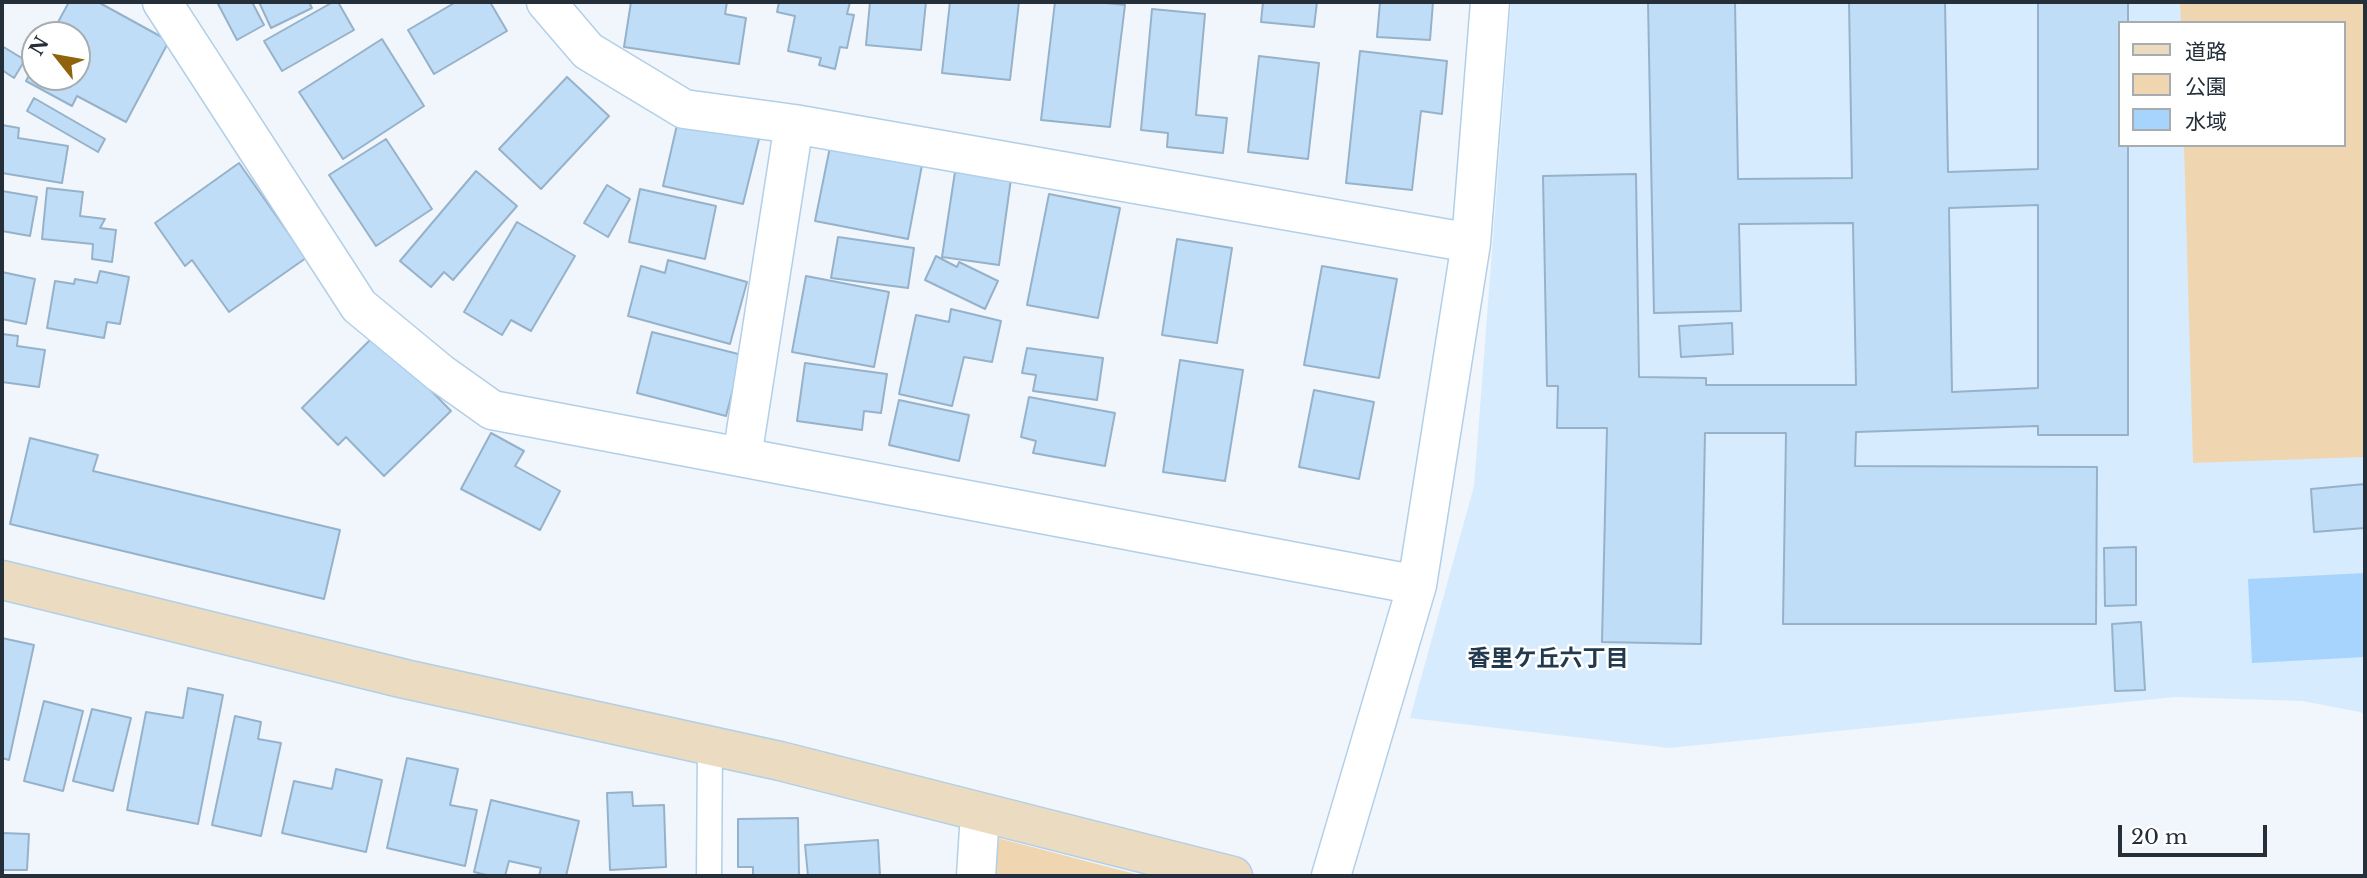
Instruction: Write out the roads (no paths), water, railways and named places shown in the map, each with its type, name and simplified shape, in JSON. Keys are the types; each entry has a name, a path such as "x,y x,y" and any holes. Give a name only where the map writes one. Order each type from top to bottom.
{"street":[{"path":"162,2 359,306 440,373 492,410 1417,585"},
{"path":"546,2 588,51 684,109 794,124 1471,243"},
{"path":"1331,876 1417,585 1471,243 1490,2"},
{"path":"742,457 794,124"},
{"path":"2,580 405,679 780,761 1233,876"},
{"path":"976,876 980,813"}],"lane":[{"path":"709,876 710,746"}],"water":[{"path":"2365,573 2365,657 2252,663 2248,579"}],"district":[{"name":"香里ケ丘六丁目","path":"1548,660"}]}
